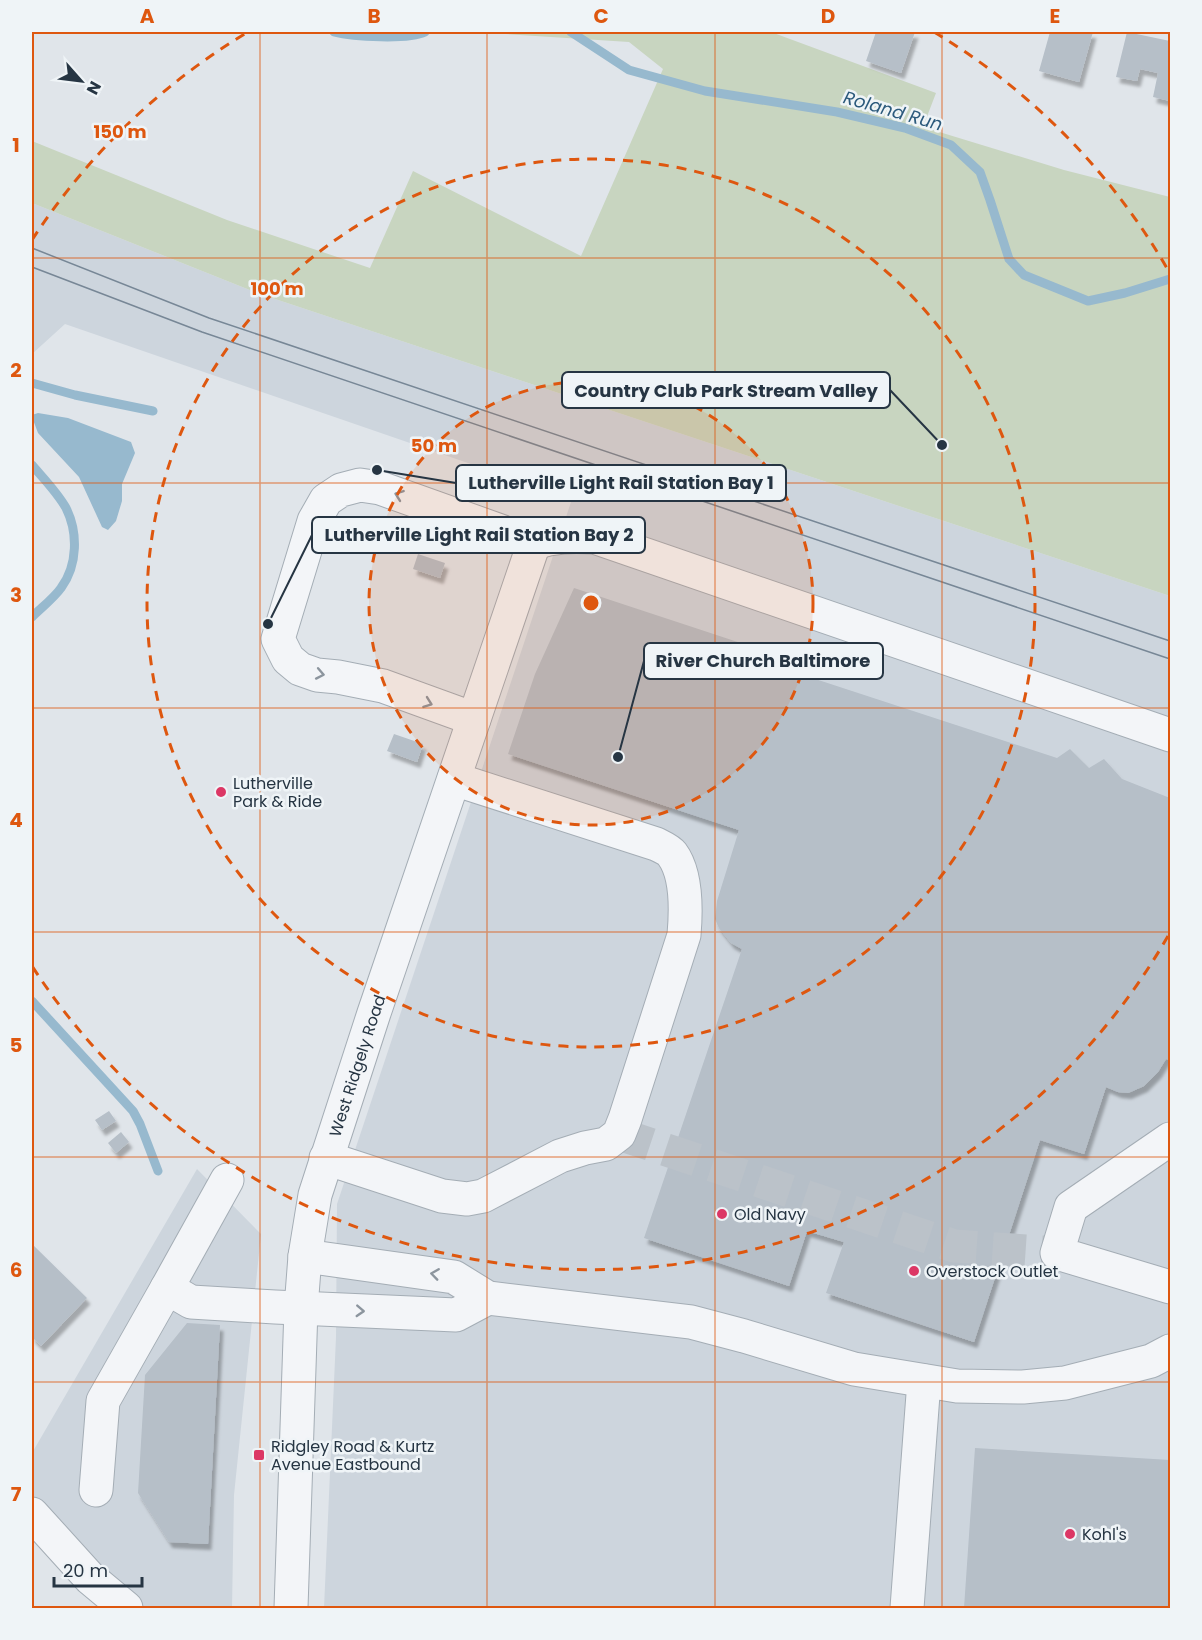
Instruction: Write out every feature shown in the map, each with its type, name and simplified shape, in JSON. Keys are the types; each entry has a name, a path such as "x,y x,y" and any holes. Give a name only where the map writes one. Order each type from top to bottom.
{"street":[{"path":"474,719 383,686 338,676 317,675 300,669 288,658 278,639 314,521 326,500 341,490 360,485 380,488 534,543 550,537 594,537 1170,735"},
{"name":"West Ridgely Road","path":"291,1608 301,1308 305,1256 315,1195 534,543"},
{"path":"326,1158 442,1196 467,1199 483,1196 560,1155 606,1144 619,1134 625,1119 684,935 686,915 683,883 678,864 671,853 656,844 454,778"},
{"path":"1170,1139 1071,1207 1057,1253 1170,1287"},
{"path":"96,1490 103,1401 228,1180"},
{"path":"305,1256 454,1277 488,1298 691,1322 854,1369 924,1381 978,1387 1023,1387 1065,1383 1151,1361 1170,1351"},
{"path":"167,1288 191,1302 456,1315 488,1298"},
{"path":"907,1608 924,1381"},
{"path":"32,1514 90,1578 126,1608"}],"shaded area":[{"path":"32,203 257,293 1170,596 1170,1608 324,1608 336,1337 337,1204 572,499 65,324 32,354"},
{"path":"197,1169 261,1234 234,1495 232,1608 132,1608 32,1505 32,1453"}],"green space":[{"path":"474,32 771,32 936,93 923,127 1064,170 1170,197 1170,596 257,293 32,203 32,141 227,220 370,268 413,171 581,256 663,69 629,42"}],"water":[{"path":"38,413 68,418 131,442 135,453 122,484 122,501 116,521 108,530 102,527 79,477 38,433 32,415"}],"building":[{"path":"876,32 915,32 901,73 866,61"},
{"path":"1050,32 1093,32 1079,82 1039,71"},
{"path":"1127,32 1170,41 1170,101 1153,97 1158,73 1140,69 1137,81 1116,77"},
{"path":"418,554 445,563 440,578 413,569"},
{"path":"574,588 759,649 767,658 776,648 800,674 1057,758 1070,749 1089,768 1104,759 1122,779 1170,798 1170,1060 1166,1059 1158,1072 1144,1086 1128,1093 1106,1087 1084,1154 1040,1140 974,1342 826,1293 844,1242 807,1231 789,1286 644,1238 742,949 731,943 715,919 717,901 739,830 508,754 535,674"},
{"path":"394,734 423,744 417,762 387,751"},
{"path":"109,1111 116,1121 102,1130 95,1120"},
{"path":"121,1132 129,1142 116,1153 108,1143"},
{"path":"32,1244 87,1298 41,1346 32,1337"},
{"path":"187,1323 220,1325 208,1544 169,1542 138,1493 145,1375"},
{"name":"Kohl's","path":"975,1448 1170,1460 1170,1608 964,1608"}],"waterway":[{"name":"Roland Run","path":"334,32 381,37 417,35 425,32"},
{"name":"Roland Run","path":"571,32 629,70 705,91 837,112 905,128 951,145 980,172 1009,259 1024,275 1088,301 1125,293 1170,279"},
{"path":"32,383 75,395 153,411"},
{"path":"32,465 66,508 73,527 74,538 73,559 67,579 32,617"},
{"path":"32,1001 133,1111 158,1171"}],"tunnel":[{"path":"619,1134 954,1246 1057,1253"}],"tram line":[{"path":"32,248 209,318 1170,641"},
{"path":"32,267 202,332 1170,659"}],"place":[{"name":"Country Club Park Stream Valley","path":"942,445"},
{"name":"Lutherville Light Rail Station Bay 1","path":"377,470"},
{"name":"Lutherville Light Rail Station Bay 2","path":"268,624"},
{"name":"River Church Baltimore","path":"618,757"},
{"name":"Lutherville Park & Ride","path":"221,792"},
{"name":"Old Navy","path":"722,1214"},
{"name":"Overstock Outlet","path":"914,1271"},
{"name":"Ridgley Road & Kurtz Avenue Eastbound","path":"259,1455"},
{"name":"Kohl's","path":"1070,1534"}]}
